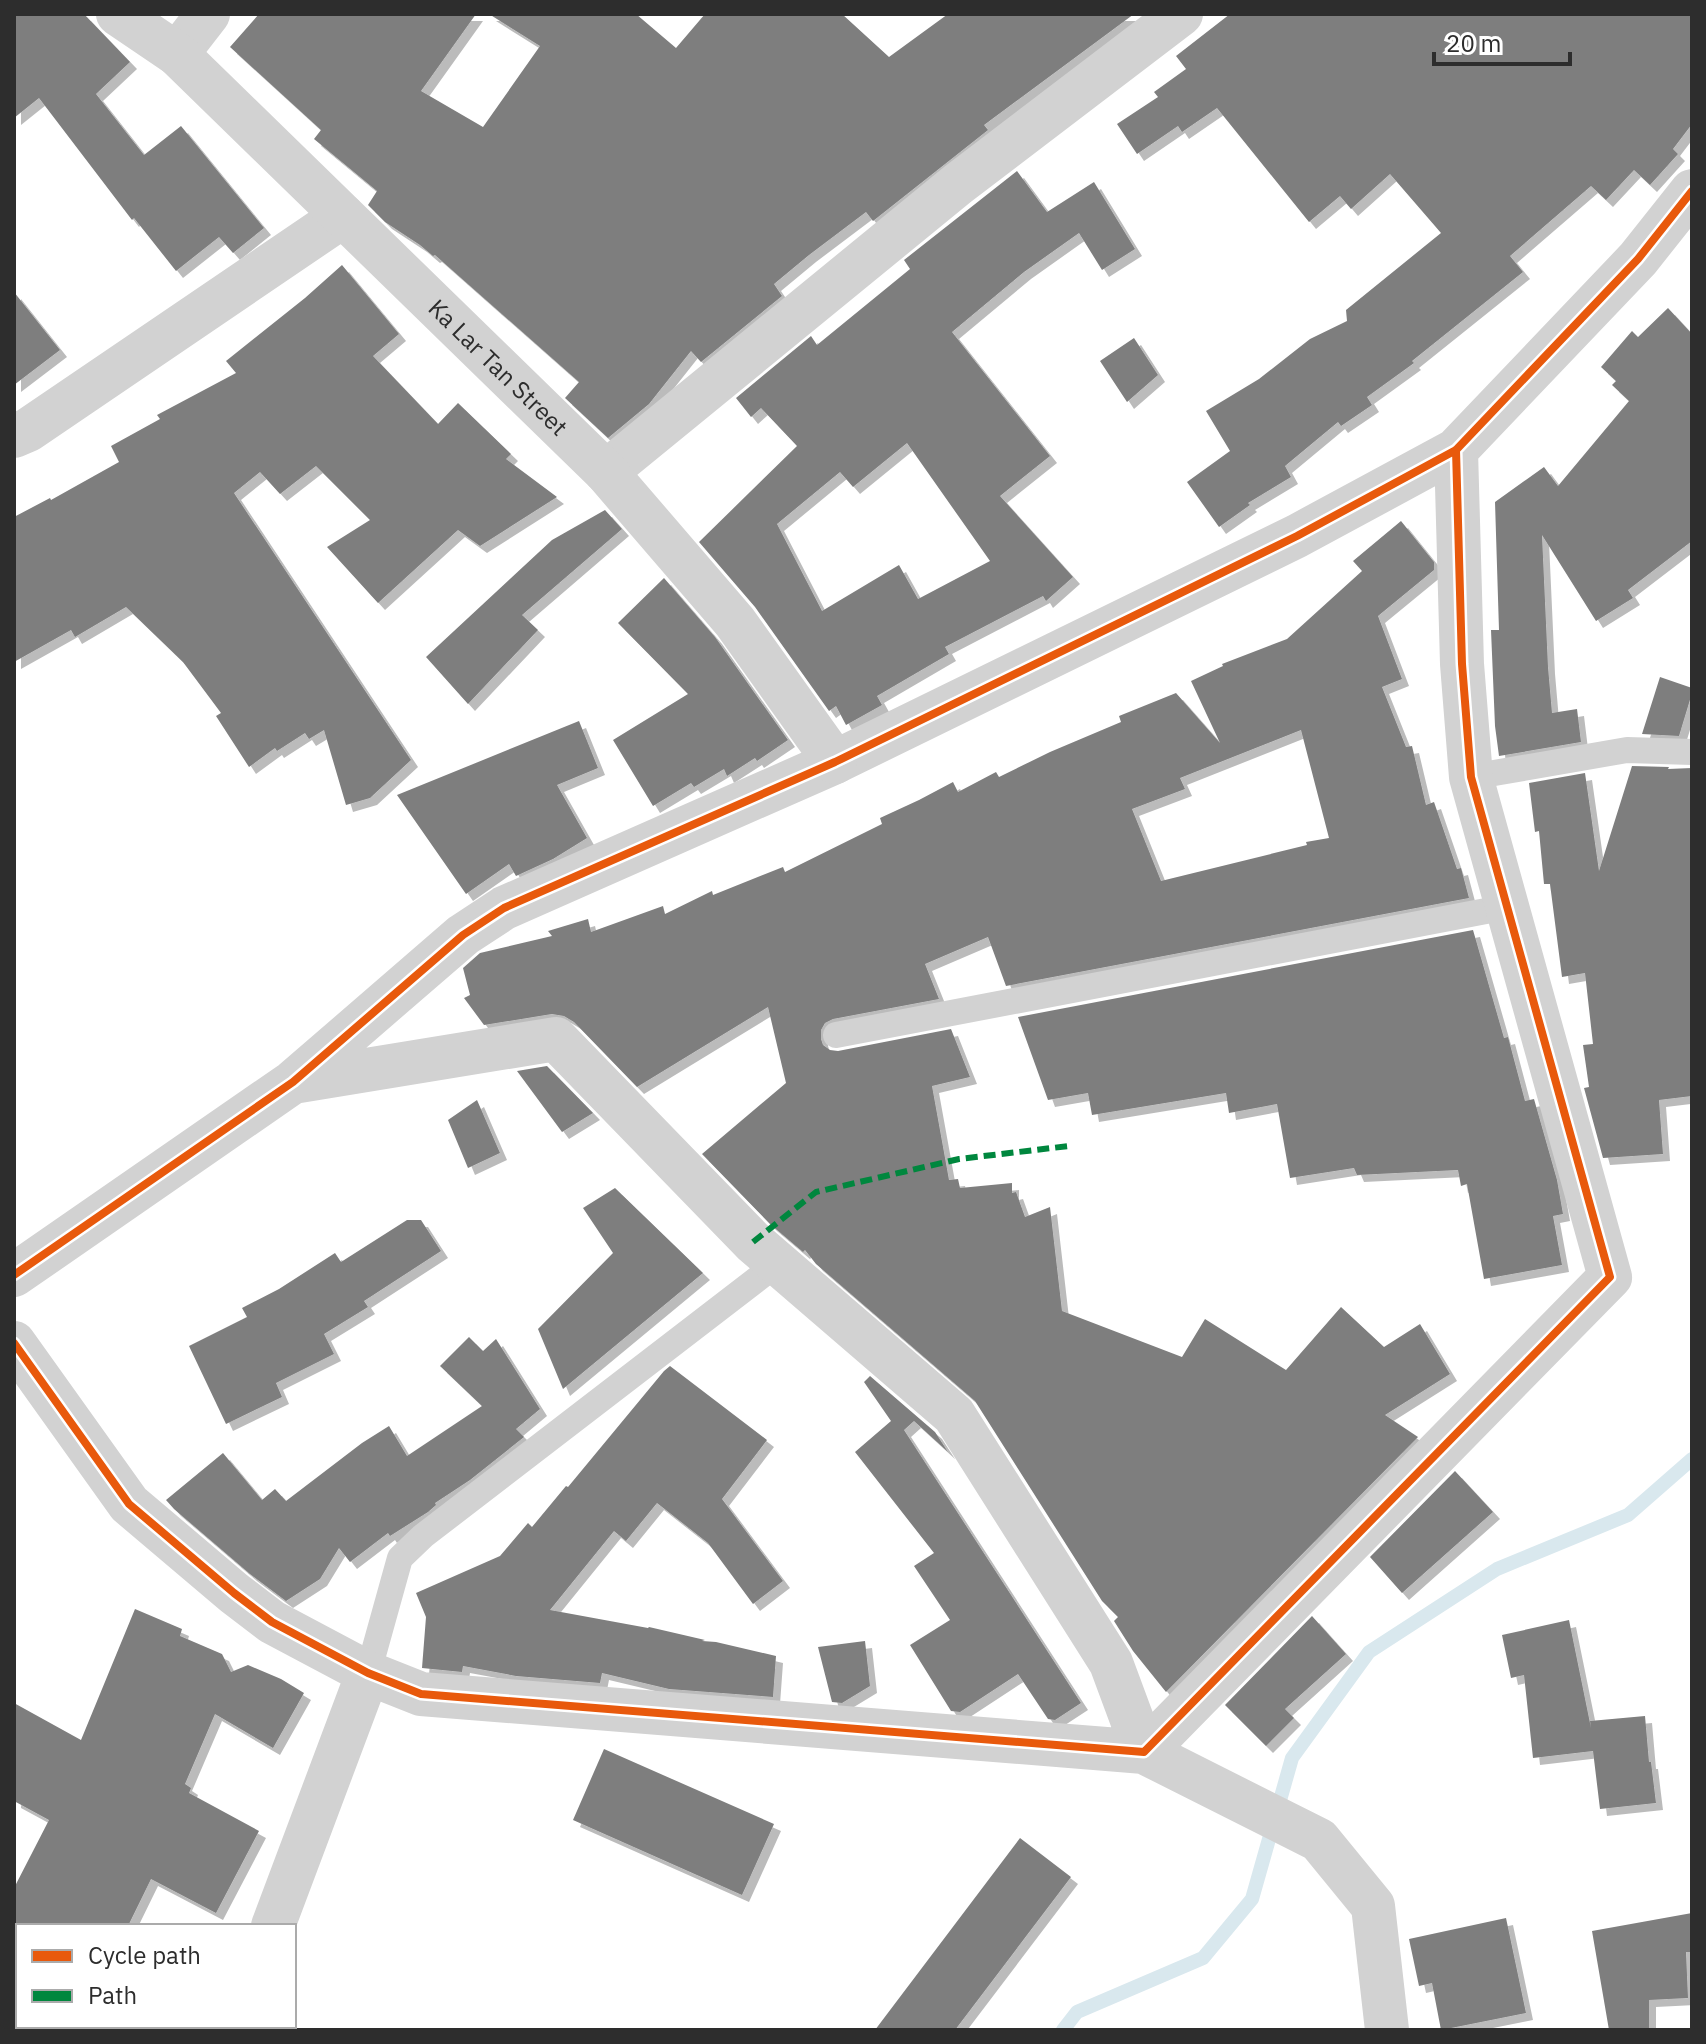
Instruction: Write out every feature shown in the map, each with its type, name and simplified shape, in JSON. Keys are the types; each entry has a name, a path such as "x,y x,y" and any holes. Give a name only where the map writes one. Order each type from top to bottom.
{"street":[{"name":"Ka Lar Tan Street","path":"118,14 177,54 606,472 735,622 835,762"},
{"path":"177,54 208,14"},
{"path":"606,472 958,184 1181,14"},
{"path":"14,1275 293,1082 463,935 504,908 835,762 1297,536 1456,450 1638,259 1692,191"},
{"path":"14,436 28,430 343,216"},
{"path":"1144,1752 1610,1277 1471,777 1462,664 1456,450"},
{"path":"293,1082 556,1039 753,1242 954,1415 1111,1663 1144,1752"},
{"path":"14,1343 129,1504 272,1622 368,1673 421,1694 1144,1752 1319,1840 1373,1906 1387,2030"},
{"path":"274,1924 368,1673"}],"lane":[{"path":"1471,777 1627,750 1692,752"},
{"path":"836,1035 1507,907"},
{"path":"368,1673 400,1558 423,1536 778,1263"}],"building":[{"path":"14,14 84,14 130,62 96,94 144,155 181,126 264,228 233,253 219,237 176,271 134,218 132,220 39,98 14,118"},
{"path":"259,14 476,14 421,91 483,127 540,46 489,14 636,14 676,48 705,14 842,14 889,57 948,14 1134,14 984,125 988,130 873,221 866,212 809,255 774,284 782,296 701,362 691,351 649,404 608,438 565,398 579,382 435,255 385,222 368,205 377,191 314,139 321,130 230,47"},
{"path":"1230,14 1692,14 1692,124 1673,149 1678,154 1650,185 1634,170 1606,200 1591,186 1510,256 1523,272 1412,361 1414,363 1367,397 1372,405 1341,426 1338,422 1285,466 1291,477 1248,503 1250,505 1219,527 1187,482 1230,451 1206,411 1259,379 1310,339 1347,321 1346,310 1441,233 1390,174 1351,209 1340,196 1309,222 1217,108 1182,132 1178,126 1137,154 1117,124 1158,97 1154,92 1186,69 1176,56"},
{"path":"1017,171 1047,212 1094,182 1135,249 1102,270 1079,233 1024,272 952,332 1050,456 1000,496 1073,577 1046,601 1043,596 945,647 949,654 877,696 882,705 846,725 836,706 829,711 755,607 699,542 797,446 761,408 751,417 736,398 811,336 817,345 910,269 904,260","holes":["907,443 990,561 918,599 899,565 822,611 777,524 840,472 853,487"]},
{"path":"342,265 399,334 373,356 438,424 458,403 511,454 506,459 557,497 480,546 458,530 378,603 327,547 370,520 316,466 280,494 260,472 234,493 411,760 370,798 346,805 324,730 309,739 305,733 277,751 275,748 249,767 216,716 221,713 183,662 126,607 75,637 71,630 14,662 14,517 119,462 111,446 160,419 157,415 236,373 226,361"},
{"path":"14,292 60,350 14,385"},
{"path":"1668,308 1692,334 1692,541 1628,590 1633,598 1596,621 1542,535 1552,713 1577,709 1581,742 1499,756 1491,630 1499,630 1495,502 1544,467 1558,486 1629,401 1612,385 1616,381 1601,367 1632,331 1638,337"},
{"path":"1134,338 1158,375 1127,402 1100,361"},
{"path":"605,510 622,529 522,615 538,630 468,704 426,657 552,540"},
{"path":"1401,521 1434,562 1434,570 1378,616 1402,679 1382,687 1406,747 1412,746 1426,805 1434,802 1457,869 1461,868 1469,898 1006,986 988,937 925,964 939,999 833,1019 825,1023 821,1030 823,1045 838,1051 951,1029 970,1077 932,1086 949,1180 958,1179 960,1188 1012,1183 1012,1193 1016,1192 1025,1217 1050,1207 1062,1311 1182,1357 1205,1319 1286,1370 1341,1307 1384,1347 1420,1324 1450,1374 1385,1415 1418,1437 1166,1692 1133,1651 1114,1621 1118,1617 1102,1601 975,1401 816,1264 805,1250 803,1252 770,1224 702,1154 786,1083 768,1007 637,1087 574,1022 564,1016 552,1014 484,1025 464,998 470,995 463,968 480,953 552,936 548,931 588,919 591,932 663,906 665,914 712,891 713,895 783,867 785,872 882,824 880,818 953,782 958,792 996,772 999,777 1121,722 1119,716 1176,693 1220,743 1191,681 1222,664 1287,639 1362,571 1353,561","holes":["1301,730 1329,838 1161,881 1132,809 1185,789 1180,778"]},
{"path":"664,578 715,637 788,740 727,776 724,769 694,787 691,783 653,806 613,740 688,694 618,623"},
{"path":"1660,677 1692,688 1679,736 1642,734"},
{"path":"579,721 598,768 557,785 587,838 553,859 516,876 509,864 466,894 397,795"},
{"path":"1632,766 1692,768 1692,1096 1659,1100 1663,1154 1603,1158 1584,1088 1589,1087 1583,1045 1593,1044 1585,973 1562,977 1550,884 1544,884 1539,831 1535,832 1529,783 1585,773 1599,871"},
{"path":"1473,930 1525,1101 1534,1099 1557,1180 1563,1214 1553,1216 1562,1265 1484,1279 1467,1184 1461,1186 1458,1170 1357,1175 1354,1168 1290,1178 1277,1104 1229,1113 1226,1093 1092,1115 1088,1093 1048,1100 1018,1017"},
{"path":"547,1066 593,1113 562,1132 517,1071"},
{"path":"477,1100 500,1153 468,1168 448,1120"},
{"path":"615,1188 703,1273 563,1389 538,1329 613,1253 583,1208"},
{"path":"407,1220 421,1220 441,1251 364,1301 368,1307 324,1334 334,1354 276,1383 282,1397 226,1424 189,1346 247,1317 242,1308 279,1289 335,1253 341,1262"},
{"path":"469,1337 483,1351 496,1339 540,1409 516,1429 524,1437 435,1503 428,1512 390,1536 388,1533 350,1562 339,1548 320,1579 286,1601 250,1574 166,1500 223,1453 262,1500 275,1489 286,1501 389,1426 407,1456 482,1406 440,1366"},
{"path":"670,1366 767,1440 722,1499 783,1581 753,1604 708,1543 657,1503 626,1541 614,1531 550,1610 649,1627 776,1656 773,1697 669,1689 602,1673 600,1683 516,1676 463,1666 462,1672 422,1668 426,1617 416,1593 500,1556 528,1523 532,1527 568,1487"},
{"path":"870,1376 935,1432 948,1452 914,1421 904,1430 1081,1703 1055,1720 1048,1719 1018,1674 960,1712 951,1711 910,1645 950,1620 914,1566 934,1553 855,1452 891,1421 864,1382"},
{"path":"1455,1471 1493,1512 1402,1593 1370,1557"},
{"path":"135,1609 182,1629 180,1636 222,1654 231,1672 248,1665 304,1693 273,1748 215,1714 185,1784 191,1788 189,1793 259,1831 216,1913 151,1879 129,1924 14,1926 14,1888 49,1820 14,1801 14,1703 81,1740"},
{"path":"1312,1616 1346,1654 1285,1709 1294,1718 1266,1746 1225,1705"},
{"path":"1569,1620 1591,1728 1590,1721 1645,1716 1656,1803 1600,1809 1593,1751 1533,1758 1524,1675 1511,1678 1502,1635"},
{"path":"865,1641 870,1686 842,1703 832,1702 818,1647"},
{"path":"604,1749 774,1824 742,1895 573,1820"},
{"path":"1020,1838 1071,1877 955,2030 875,2030"},
{"path":"1692,1913 1692,1952 1686,1952 1688,1998 1649,2000 1649,2030 1609,2030 1592,1931"},
{"path":"1506,1918 1526,2013 1441,2030 1432,1983 1419,1986 1409,1939"}],"waterway":[{"path":"1063,2030 1077,2012 1203,1958 1252,1899 1292,1758 1369,1652 1497,1569 1628,1515 1692,1459"}],"marked path":[{"path":"753,1242 816,1192 959,1159 1069,1146"}],"cycle path":[{"path":"14,1275 293,1082 463,935 504,908 835,762 1297,536 1456,450 1638,259 1692,191"},
{"path":"14,1343 129,1504 272,1622 368,1673 421,1694 1144,1752 1610,1277 1471,777 1462,664 1456,450"}]}
